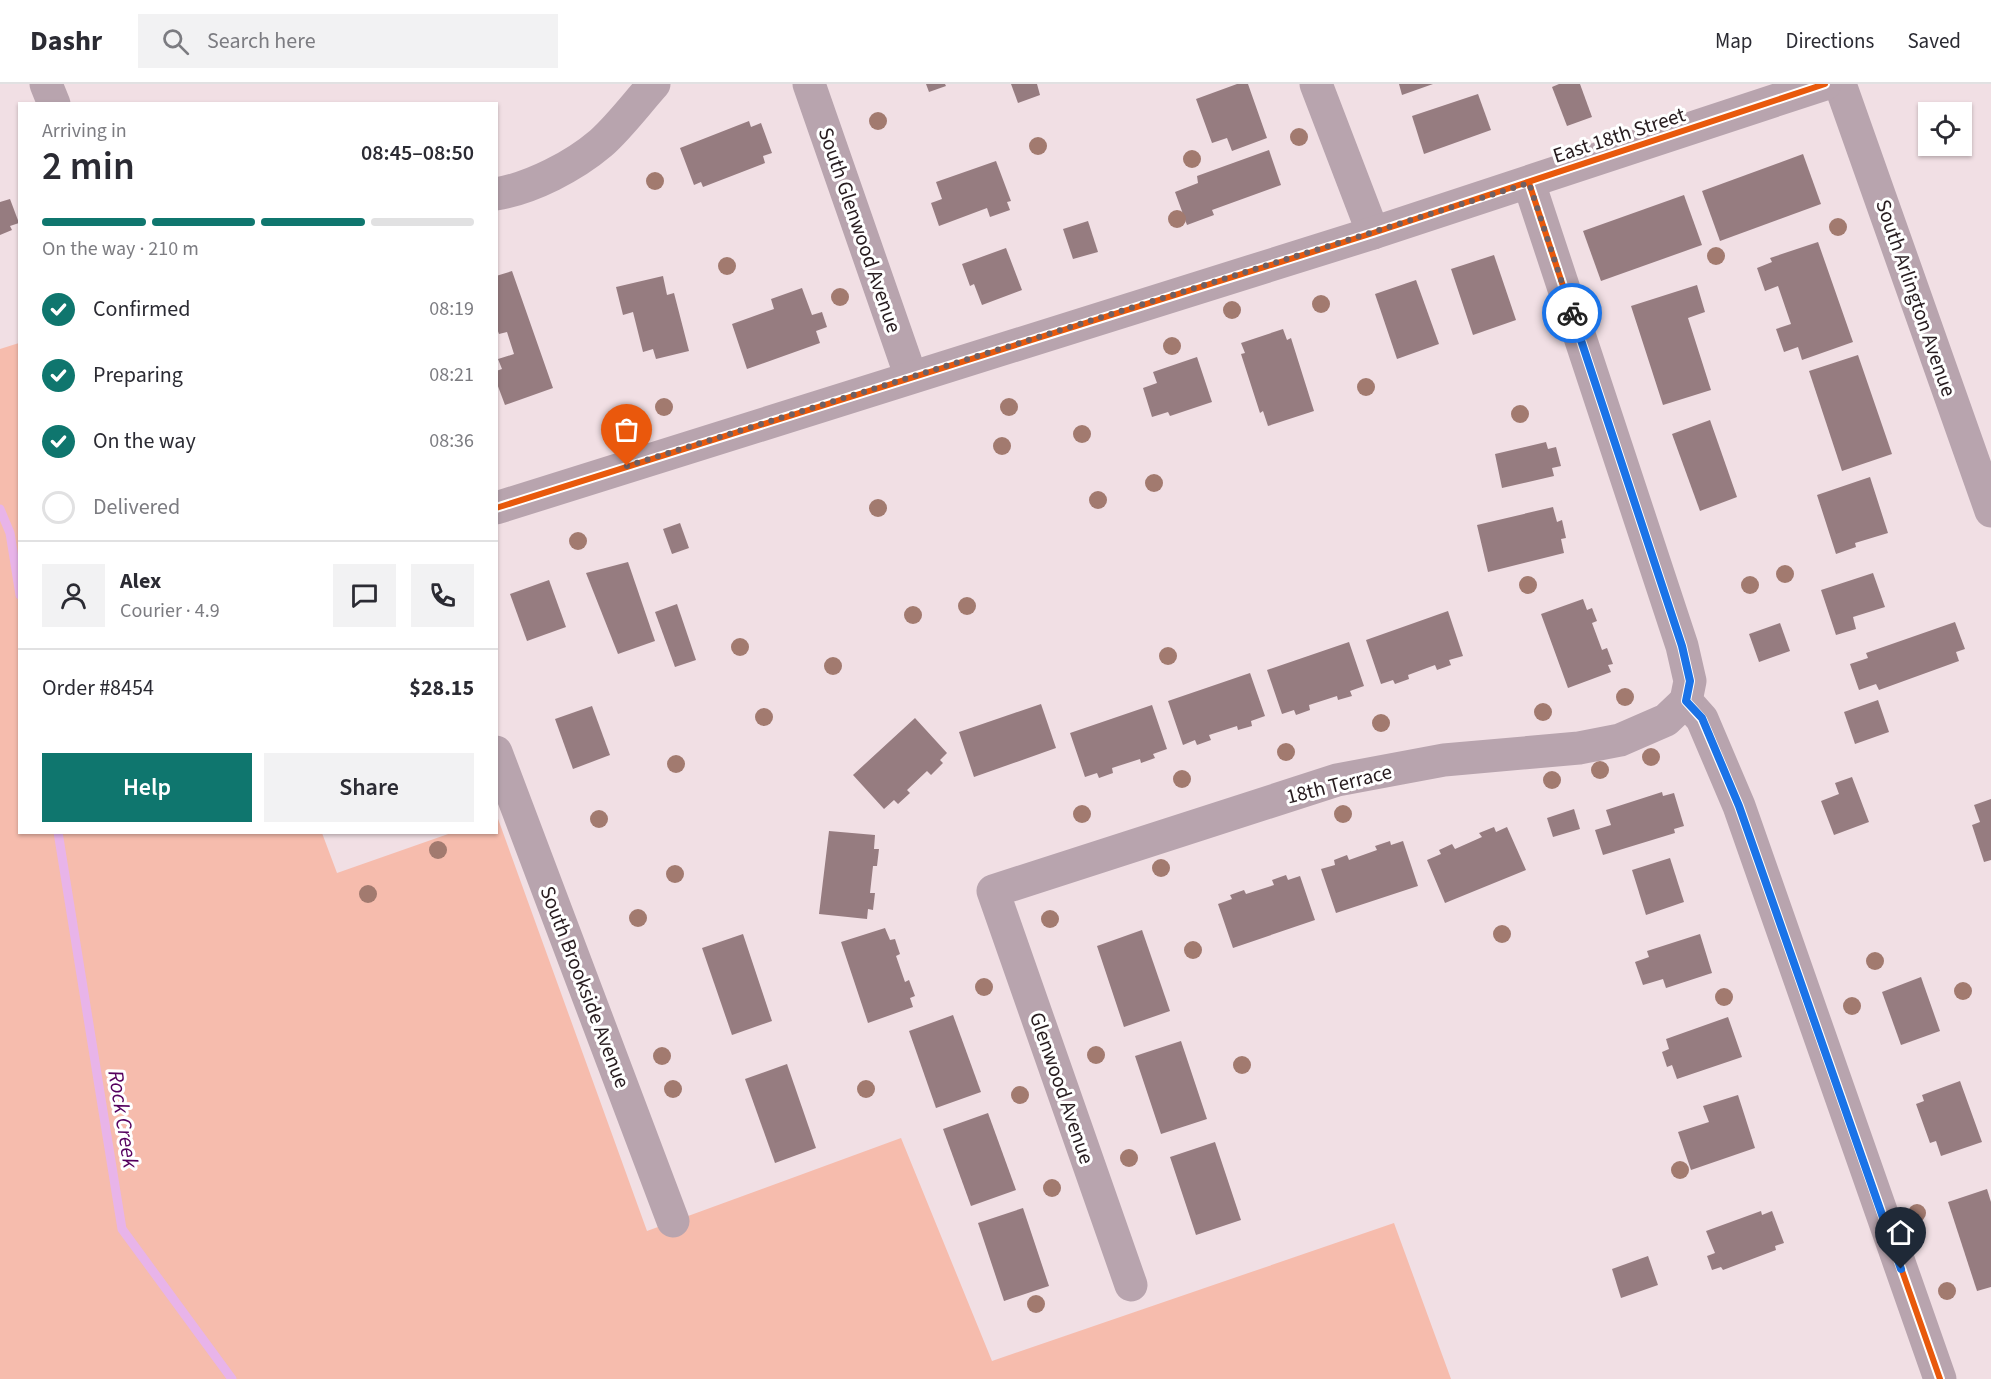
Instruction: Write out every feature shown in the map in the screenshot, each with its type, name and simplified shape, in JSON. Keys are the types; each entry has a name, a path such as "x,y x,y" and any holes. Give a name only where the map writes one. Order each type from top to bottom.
{"street":[{"path":"46,84 53,102"},
{"path":"498,194 509,192 555,172 601,143 654,84"},
{"name":"South Glenwood Avenue","path":"809,84 911,376"},
{"path":"1316,84 1373,233"},
{"name":"East 18th Street","path":"498,507 1373,233 1825,84"},
{"name":"South Arlington Avenue","path":"1840,84 1991,512"},
{"path":"1529,183 1682,646 1690,681 1686,701 1702,718 1739,806 1940,1379"},
{"name":"18th Terrace","path":"993,891 1338,780 1444,760 1579,748 1620,740 1666,720 1686,701"},
{"name":"South Brookside Avenue","path":"498,757 673,1221"},
{"name":"Glenwood Avenue","path":"993,891 1131,1285"}],"shaded area":[{"path":"18,343 18,834 322,834 337,873 448,834 498,834 498,819 647,1231 901,1138 992,1361 1394,1223 1451,1379 0,1379 0,349"}],"building":[{"path":"926,84 945,84 946,86 929,92"},
{"path":"1011,84 1037,84 1040,95 1018,103"},
{"path":"1237,84 1248,84 1267,138 1232,151 1227,138 1212,143 1196,99"},
{"path":"1399,84 1433,84 1402,95"},
{"path":"1559,84 1580,84 1592,117 1567,126 1552,87"},
{"path":"1478,94 1491,130 1424,154 1412,116"},
{"path":"749,121 751,127 761,123 772,153 763,156 765,163 703,187 701,182 694,185 680,148"},
{"path":"1269,150 1281,185 1212,210 1214,215 1187,225 1175,192 1198,183 1197,176"},
{"path":"1803,154 1821,204 1720,241 1702,191"},
{"path":"996,161 1011,201 1007,202 1010,210 990,217 987,208 939,226 931,203 942,199 936,182"},
{"path":"1684,195 1702,245 1601,281 1583,231"},
{"path":"10,199 18,223 10,226 12,230 0,235 0,202"},
{"path":"1088,221 1098,252 1073,259 1063,229"},
{"path":"1818,242 1853,342 1802,360 1798,347 1784,352 1776,329 1791,324 1778,286 1765,291 1757,268 1772,262 1770,258"},
{"path":"1006,248 1022,290 982,305 974,284 970,286 962,264"},
{"path":"1494,255 1516,320 1473,335 1451,269"},
{"path":"512,271 553,388 505,405 498,386 498,370 502,369 498,359 514,354 507,332 499,334 498,331 498,275"},
{"path":"663,276 667,295 674,293 689,351 656,359 653,349 643,352 633,312 623,315 616,287"},
{"path":"1416,280 1439,344 1397,359 1375,294"},
{"path":"1697,285 1705,312 1688,318 1711,390 1663,405 1631,306"},
{"path":"802,288 812,315 822,312 827,327 816,331 820,343 747,369 732,324 774,309 771,299"},
{"path":"1283,329 1287,340 1291,338 1314,411 1268,426 1263,411 1260,413 1241,354 1245,353 1241,343"},
{"path":"1858,355 1892,454 1842,471 1809,371"},
{"path":"1197,357 1212,402 1170,416 1168,412 1152,417 1143,388 1157,383 1153,372"},
{"path":"1710,420 1737,497 1700,511 1672,434"},
{"path":"1546,442 1548,449 1556,447 1561,466 1552,468 1554,476 1502,488 1495,454"},
{"path":"1870,477 1888,533 1855,543 1856,547 1836,554 1817,495"},
{"path":"1553,507 1557,522 1562,520 1566,538 1561,539 1564,553 1488,572 1477,525"},
{"path":"680,523 689,548 672,554 663,529"},
{"path":"628,562 655,641 618,654 586,573"},
{"path":"1873,573 1885,607 1853,617 1856,629 1836,635 1821,590"},
{"path":"549,580 566,627 527,641 510,594"},
{"path":"1583,599 1587,610 1592,608 1597,621 1592,623 1602,650 1607,648 1613,664 1608,665 1611,672 1568,688 1541,614"},
{"path":"677,604 696,660 675,667 655,612"},
{"path":"1448,611 1463,656 1449,660 1451,665 1437,670 1435,665 1408,675 1409,679 1395,684 1393,680 1381,684 1366,640"},
{"path":"1955,622 1965,649 1956,652 1959,661 1879,690 1876,684 1859,690 1850,664 1868,658 1866,653"},
{"path":"1780,623 1790,651 1759,662 1749,634"},
{"path":"1349,642 1364,686 1350,691 1352,696 1338,700 1337,696 1309,705 1310,710 1296,715 1294,710 1282,714 1267,670"},
{"path":"1250,673 1265,716 1251,721 1252,726 1238,730 1237,726 1209,735 1211,740 1197,745 1195,740 1183,745 1168,701"},
{"path":"1878,700 1889,732 1855,744 1844,712"},
{"path":"1041,704 1056,748 974,777 959,732"},
{"path":"1152,705 1167,749 1153,754 1155,758 1141,763 1140,759 1112,768 1113,773 1099,778 1097,773 1085,777 1070,733"},
{"path":"592,706 610,755 573,769 555,719"},
{"path":"915,718 947,753 940,760 943,763 931,775 927,771 907,790 910,793 898,804 894,800 884,809 853,775"},
{"path":"1852,777 1869,822 1834,835 1821,801 1839,794 1835,783"},
{"path":"1662,792 1663,796 1674,793 1684,826 1674,829 1675,833 1603,855 1595,830 1611,825 1606,810"},
{"path":"1991,799 1991,860 1984,862 1972,825 1980,822 1974,805"},
{"path":"1574,809 1580,829 1553,837 1547,818"},
{"path":"1494,827 1496,832 1507,827 1526,870 1445,903 1427,860 1441,854 1439,850 1452,844 1455,849 1482,837 1479,833"},
{"path":"829,831 875,835 874,849 879,849 877,866 873,866 870,893 875,893 873,910 868,909 867,919 819,914"},
{"path":"1390,841 1391,845 1403,841 1418,886 1336,913 1321,869 1335,865 1334,860 1347,855 1349,860 1377,850 1375,846"},
{"path":"1670,858 1684,902 1646,915 1632,870"},
{"path":"1286,875 1288,880 1300,876 1315,920 1233,948 1218,904 1232,899 1230,895 1244,890 1246,894 1274,885 1272,880"},
{"path":"885,928 890,940 895,939 900,954 896,956 905,982 909,980 915,996 910,998 913,1007 868,1023 841,942"},
{"path":"1142,930 1170,1011 1124,1027 1097,946"},
{"path":"743,934 772,1021 732,1035 702,948"},
{"path":"1700,934 1712,973 1666,988 1663,979 1643,985 1635,962 1649,957 1647,951"},
{"path":"1921,977 1940,1031 1901,1045 1882,992"},
{"path":"953,1015 981,1092 936,1108 909,1031"},
{"path":"1728,1017 1742,1057 1677,1079 1672,1065 1667,1067 1662,1052 1669,1049 1666,1039"},
{"path":"1181,1041 1207,1119 1161,1134 1135,1056"},
{"path":"787,1064 816,1148 775,1163 745,1079"},
{"path":"1960,1081 1982,1142 1941,1156 1936,1141 1930,1143 1916,1104 1924,1101 1922,1095"},
{"path":"1738,1095 1755,1148 1691,1170 1678,1132 1709,1122 1703,1106"},
{"path":"988,1113 1016,1190 971,1206 943,1129"},
{"path":"1215,1142 1241,1220 1196,1235 1170,1157"},
{"path":"1987,1189 1991,1202 1991,1287 1977,1291 1948,1202"},
{"path":"1023,1208 1049,1286 1004,1301 978,1223"},
{"path":"1761,1211 1762,1215 1772,1211 1784,1243 1775,1246 1776,1250 1723,1270 1721,1267 1712,1270 1707,1256 1715,1253 1706,1231"},
{"path":"1648,1256 1658,1285 1621,1298 1612,1269"}],"waterway":[{"name":"Rock Creek","path":"0,509 10,533 18,583"},
{"name":"Rock Creek","path":"58,834 122,1229 232,1379"}],"cycle path":[{"path":"498,507 1373,233 1825,84"},
{"path":"1529,183 1682,646 1690,681 1686,701 1702,719 1739,806 1940,1379"}],"way so far":[{"path":"627,466 1529,183 1572,313"}],"route":[{"path":"1572,313 1682,646 1690,681 1686,701 1702,718 1739,806 1901,1269"}]}
